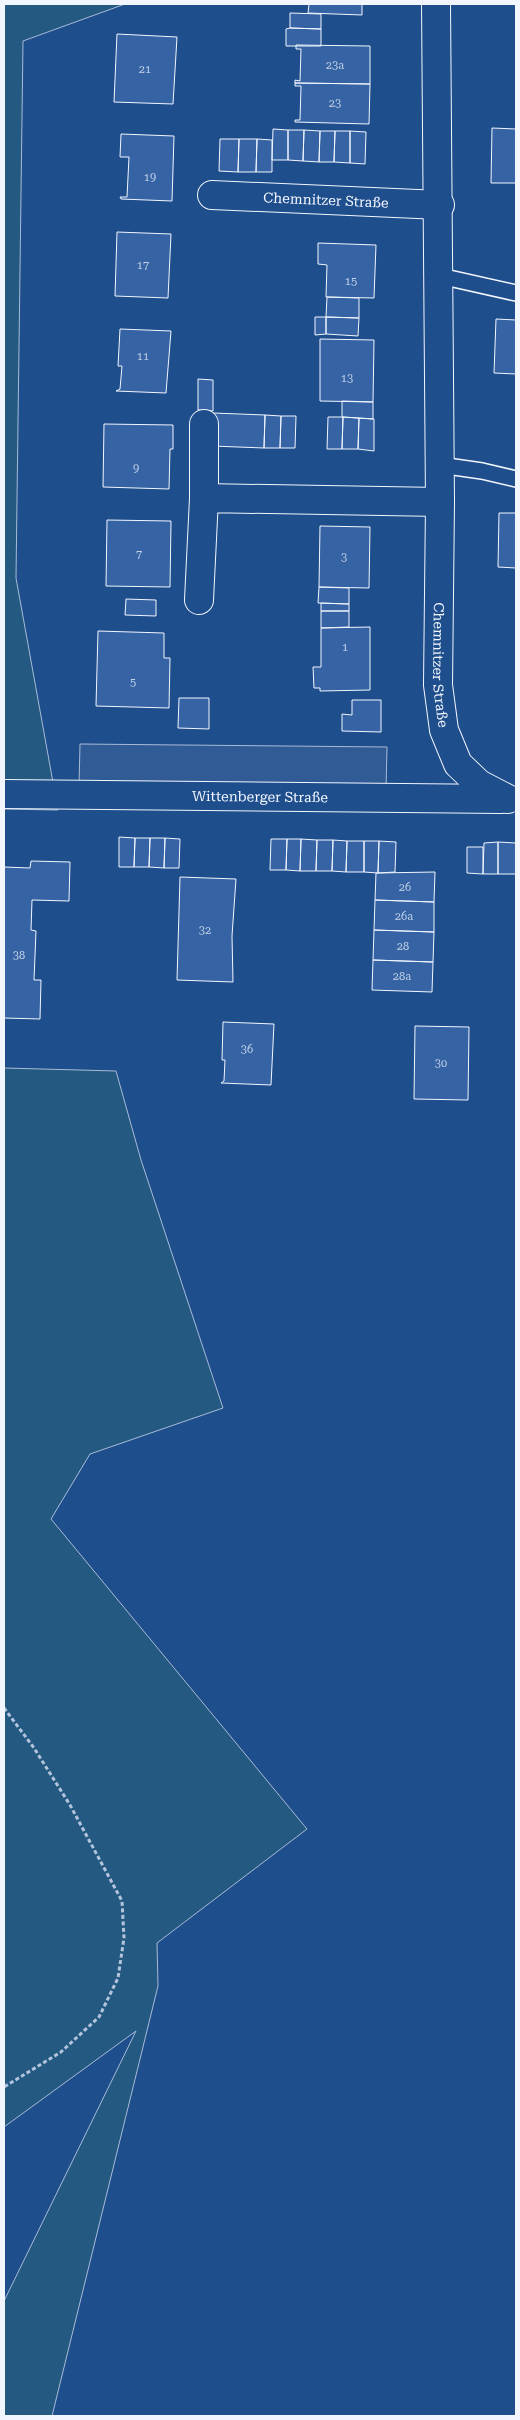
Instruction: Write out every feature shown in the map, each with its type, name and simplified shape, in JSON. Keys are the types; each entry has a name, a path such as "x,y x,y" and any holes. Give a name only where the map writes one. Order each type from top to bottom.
{"street":[{"name":"Chemnitzer Straße","path":"436,4 440,205 438,685 444,730 458,764 479,784 512,799"},
{"name":"Chemnitzer Straße","path":"212,195 440,205"},
{"path":"199,600 204,498 204,424"},
{"path":"204,498 440,502"},
{"name":"Wittenberger Straße","path":"4,794 512,799"}],"lane":[{"path":"440,276 516,293"},
{"path":"440,465 482,471 516,479"}],"path":[{"path":"4,1708 34,1748 70,1805 122,1901 124,1938 118,1978 99,2017 61,2052 4,2088"}],"shaded area":[{"path":"4,4 125,4 23,41 16,578 58,810 4,809"},
{"path":"80,744 387,747 386,790 79,787"},
{"path":"4,1068 116,1071 141,1160 223,1408 90,1454 51,1519 307,1829 157,1943 158,1986 52,2416 4,2416 4,2301 136,2031 4,2127"}],"building":[{"path":"309,4 362,4 362,15 308,13"},
{"path":"290,13 321,14 321,29 290,28"},
{"path":"286,29 321,29 321,46 286,46"},
{"path":"117,34 177,37 173,104 114,102"},
{"path":"296,45 370,46 370,84 295,83 295,80 300,81 301,49 296,49"},
{"path":"295,83 370,84 369,124 295,122 295,120 300,120 301,86 295,86"},
{"path":"492,128 516,129 516,183 491,183"},
{"path":"273,129 288,130 288,160 272,160"},
{"path":"288,130 304,130 303,161 288,160"},
{"path":"304,130 320,131 319,162 303,161"},
{"path":"320,131 335,131 334,162 319,162"},
{"path":"335,131 350,131 350,163 334,162"},
{"path":"350,131 366,132 365,164 350,163"},
{"path":"121,134 174,136 172,201 121,199 120,197 127,197 129,157 120,157"},
{"path":"220,139 239,139 238,172 219,171"},
{"path":"239,139 257,139 256,172 238,172"},
{"path":"257,139 272,140 272,172 256,172"},
{"path":"117,232 171,234 168,298 115,296"},
{"path":"318,243 376,245 374,298 326,297 327,265 318,264"},
{"path":"327,297 359,298 359,318 326,317"},
{"path":"315,317 326,317 326,334 315,335"},
{"path":"326,317 359,318 358,336 326,334"},
{"path":"496,319 516,320 516,374 494,373"},
{"path":"120,329 171,331 166,393 116,391 120,389 122,366 118,366"},
{"path":"320,339 374,340 373,402 320,401"},
{"path":"198,379 213,380 213,411 198,410"},
{"path":"342,401 373,402 373,419 342,417"},
{"path":"213,413 265,415 264,448 212,446"},
{"path":"265,415 281,416 280,448 264,448"},
{"path":"281,416 296,416 295,448 280,448"},
{"path":"328,417 343,417 342,449 327,449"},
{"path":"343,417 359,418 358,449 342,449"},
{"path":"359,418 374,419 374,451 358,449"},
{"path":"104,424 173,425 169,489 103,487"},
{"path":"499,513 516,513 516,568 498,567"},
{"path":"107,520 171,521 170,587 106,586"},
{"path":"320,526 370,527 369,588 319,587"},
{"path":"319,587 349,588 349,604 318,603"},
{"path":"126,599 156,600 156,616 125,615"},
{"path":"321,603 349,604 349,611 321,611"},
{"path":"321,611 349,611 349,627 321,628"},
{"path":"370,627 370,690 320,691 320,688 314,688 313,667 321,667 321,628"},
{"path":"98,631 164,633 164,658 170,658 169,708 96,706"},
{"path":"179,698 209,698 209,729 178,728"},
{"path":"352,700 381,700 381,732 342,731 342,714 352,715"},
{"path":"119,837 135,838 134,867 119,867"},
{"path":"135,838 150,838 149,867 134,867"},
{"path":"150,838 165,838 164,868 149,867"},
{"path":"165,838 180,839 179,868 164,868"},
{"path":"271,839 287,839 286,870 270,870"},
{"path":"287,839 301,839 300,871 286,870"},
{"path":"301,839 317,840 316,871 300,871"},
{"path":"317,840 333,840 332,871 316,871"},
{"path":"333,840 347,841 346,872 332,871"},
{"path":"347,841 364,841 364,872 346,872"},
{"path":"364,841 379,841 378,873 364,872"},
{"path":"379,841 396,842 395,872 378,873"},
{"path":"498,842 516,843 516,874 498,874"},
{"path":"498,842 498,874 483,874 484,843"},
{"path":"467,847 483,847 483,874 467,873"},
{"path":"31,861 70,862 69,901 32,900 31,930 36,931 34,980 41,980 40,1019 4,1018 4,867 30,868"},
{"path":"435,872 434,902 375,900 376,873"},
{"path":"180,877 236,879 232,936 233,982 177,980"},
{"path":"375,900 434,902 434,932 374,930"},
{"path":"374,930 434,932 433,962 373,960"},
{"path":"373,960 433,962 432,992 372,990"},
{"path":"223,1022 274,1024 271,1085 221,1083 224,1081 225,1060 222,1060"},
{"path":"415,1026 469,1027 468,1100 414,1099"}]}
